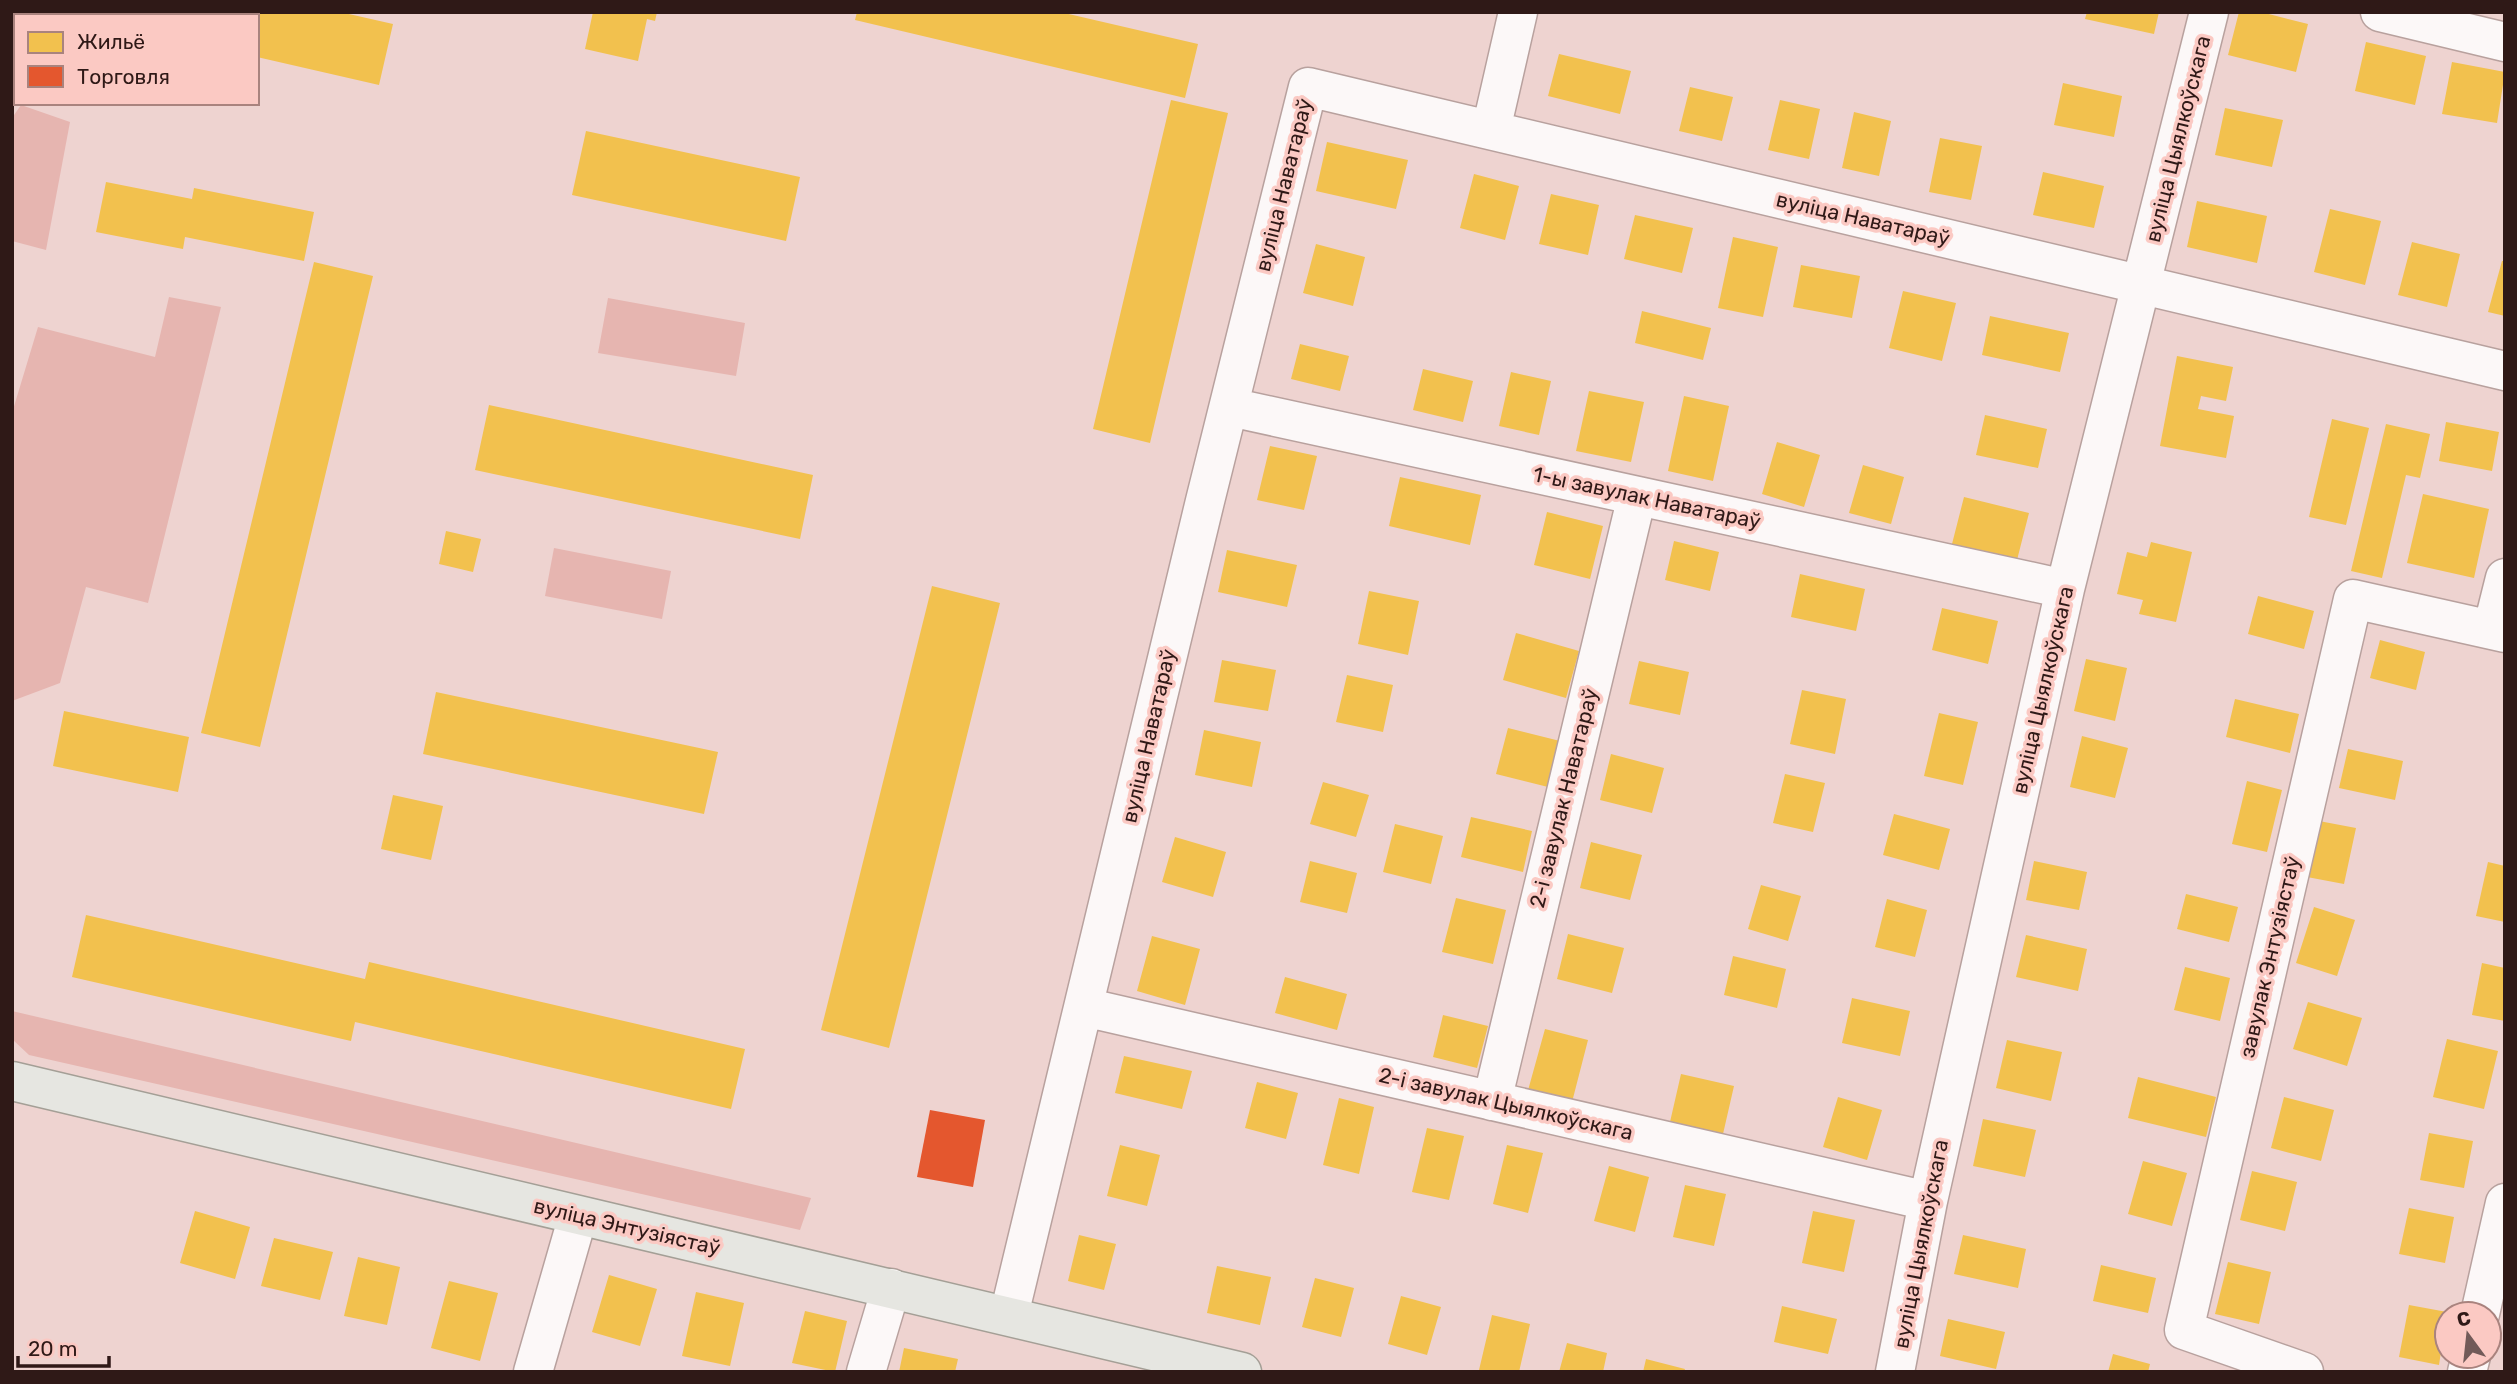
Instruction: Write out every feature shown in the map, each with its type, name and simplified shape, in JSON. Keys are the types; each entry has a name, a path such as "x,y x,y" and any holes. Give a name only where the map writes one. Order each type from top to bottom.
{"main road":[{"name":"вуліца Энтузіястаў","path":"12,1081 1242,1372"}],"street":[{"path":"1491,130 1518,12"},
{"name":"вуліца Цыялкоўскага","path":"1895,1372 1928,1201 2065,589 2209,12"},
{"path":"2380,12 2505,42"},
{"name":"вуліца Наватараў","path":"1009,1315 1308,87 2505,371"},
{"name":"1-ы завулак Наватараў","path":"1230,407 2065,589"},
{"name":"2-і завулак Наватараў","path":"1492,1101 1637,496"},
{"name":"завулак Энтузіястаў","path":"2304,1372 2184,1330 2353,599 2498,632 2505,578"},
{"name":"2-і завулак Цыялкоўскага","path":"1084,1007 1928,1201"},
{"path":"2483,1300 2505,1203"},
{"path":"533,1372 578,1216"},
{"path":"866,1372 891,1288"}],"shaded area":[{"path":"21,105 70,122 46,250 12,241 12,118"},
{"path":"169,297 221,307 148,603 86,587 60,683 12,701 12,413 38,327 155,357"},
{"path":"608,298 745,323 736,376 598,353"},
{"path":"554,548 671,571 662,619 545,596"},
{"path":"12,1011 811,1198 800,1230 29,1055 12,1039"}],"building: Жильё":[{"path":"340,12 393,24 379,85 259,57 259,14 166,14"},
{"path":"593,12 657,12 655,21 647,19 638,61 585,49"},
{"path":"857,12 1060,12 1198,44 1185,98 855,20"},
{"path":"2087,12 2159,12 2154,34 2085,19"},
{"path":"2239,12 2261,12 2308,24 2296,72 2228,55"},
{"path":"2366,42 2426,56 2415,105 2355,91"},
{"path":"1559,54 1631,71 1620,114 1548,96"},
{"path":"2452,62 2505,72 2497,123 2442,114"},
{"path":"2063,83 2122,96 2114,137 2054,125"},
{"path":"1690,87 1733,97 1722,141 1679,131"},
{"path":"1171,100 1228,113 1150,443 1093,429"},
{"path":"1780,100 1820,109 1809,159 1768,150"},
{"path":"2225,108 2283,120 2272,167 2215,155"},
{"path":"1854,112 1891,121 1879,176 1842,168"},
{"path":"586,131 800,177 786,241 572,195"},
{"path":"1940,138 1982,146 1971,200 1929,192"},
{"path":"1327,142 1408,160 1396,209 1316,191"},
{"path":"2043,172 2104,186 2094,228 2033,215"},
{"path":"1474,174 1519,186 1505,240 1460,228"},
{"path":"106,182 192,199 194,188 314,212 304,261 185,237 183,249 96,232"},
{"path":"1551,194 1599,205 1588,255 1539,244"},
{"path":"2197,201 2267,216 2257,263 2187,247"},
{"path":"2330,209 2381,221 2365,285 2314,272"},
{"path":"1635,215 1693,228 1682,273 1624,259"},
{"path":"1733,237 1778,247 1763,317 1718,308"},
{"path":"2412,242 2460,254 2447,307 2398,295"},
{"path":"1316,244 1365,257 1353,306 1303,293"},
{"path":"2502,261 2505,261 2505,316 2488,312"},
{"path":"314,262 373,276 260,747 201,733"},
{"path":"1801,265 1860,276 1852,318 1793,307"},
{"path":"1903,291 1956,303 1942,361 1889,348"},
{"path":"1642,311 1711,328 1703,360 1635,343"},
{"path":"1990,316 2069,333 2060,372 1982,355"},
{"path":"1300,344 1349,356 1340,391 1291,379"},
{"path":"2177,356 2233,367 2226,401 2201,396 2198,409 2234,416 2226,458 2160,446"},
{"path":"1423,369 1473,381 1463,422 1413,410"},
{"path":"1511,372 1551,381 1539,435 1499,426"},
{"path":"1589,391 1644,402 1631,462 1576,451"},
{"path":"1684,396 1729,406 1713,481 1668,471"},
{"path":"489,405 813,475 800,539 475,470"},
{"path":"1985,415 2047,429 2038,468 1976,455"},
{"path":"2332,419 2369,428 2346,525 2309,517"},
{"path":"2446,422 2499,432 2492,471 2439,461"},
{"path":"2386,424 2430,434 2420,478 2406,475 2382,578 2351,571"},
{"path":"1777,442 1820,455 1804,507 1762,494"},
{"path":"1270,446 1317,456 1304,510 1257,500"},
{"path":"1863,465 1904,477 1891,524 1849,513"},
{"path":"1400,477 1481,495 1470,545 1389,526"},
{"path":"2423,494 2489,509 2474,578 2407,563"},
{"path":"1964,497 2029,513 2017,560 1952,544"},
{"path":"1547,512 1603,526 1590,579 1534,565"},
{"path":"446,531 481,539 473,572 439,564"},
{"path":"1674,541 1719,552 1710,591 1665,580"},
{"path":"2151,542 2192,552 2176,622 2139,614 2143,600 2117,594 2127,552 2147,557"},
{"path":"1227,550 1297,565 1287,607 1218,592"},
{"path":"1800,574 1865,589 1856,631 1791,617"},
{"path":"932,586 1000,603 889,1048 821,1030"},
{"path":"1369,591 1419,601 1408,655 1358,644"},
{"path":"2258,596 2314,611 2304,649 2248,634"},
{"path":"1942,608 1998,621 1988,664 1932,650"},
{"path":"1516,633 1579,651 1566,698 1503,680"},
{"path":"2380,640 2425,652 2416,690 2370,678"},
{"path":"2086,659 2127,668 2115,721 2074,711"},
{"path":"1222,660 1276,670 1268,711 1214,702"},
{"path":"1639,661 1689,672 1680,715 1629,704"},
{"path":"1347,675 1393,685 1383,732 1336,722"},
{"path":"1802,690 1846,699 1835,754 1790,744"},
{"path":"436,692 718,752 704,814 423,754"},
{"path":"2235,699 2299,714 2290,753 2226,737"},
{"path":"64,711 189,737 178,792 53,766"},
{"path":"1939,713 1978,722 1963,785 1924,776"},
{"path":"1508,728 1560,741 1548,787 1496,774"},
{"path":"1204,730 1261,742 1252,787 1195,775"},
{"path":"2082,736 2128,748 2115,798 2070,787"},
{"path":"2348,749 2403,761 2395,800 2339,788"},
{"path":"1611,754 1664,768 1652,813 1600,800"},
{"path":"1785,774 1825,783 1813,832 1773,823"},
{"path":"2247,781 2282,790 2267,852 2232,844"},
{"path":"1323,782 1369,795 1356,837 1310,824"},
{"path":"393,795 443,806 431,860 381,849"},
{"path":"1894,814 1950,829 1939,870 1883,855"},
{"path":"1471,817 1532,831 1523,872 1461,857"},
{"path":"2319,821 2356,828 2344,884 2307,877"},
{"path":"1395,824 1443,836 1431,884 1383,872"},
{"path":"1175,837 1226,852 1213,897 1162,882"},
{"path":"1591,842 1642,855 1630,900 1580,888"},
{"path":"1310,861 1357,873 1347,913 1300,902"},
{"path":"2034,861 2087,872 2079,910 2026,900"},
{"path":"2488,862 2505,866 2505,922 2476,916"},
{"path":"1761,885 1801,896 1788,941 1748,929"},
{"path":"2186,894 2238,907 2229,942 2177,929"},
{"path":"1456,898 1506,910 1493,964 1442,952"},
{"path":"1887,899 1927,910 1915,957 1875,947"},
{"path":"2314,907 2355,920 2337,976 2296,963"},
{"path":"86,915 365,979 369,962 745,1049 731,1109 355,1022 351,1041 72,977"},
{"path":"1568,934 1624,948 1612,993 1557,979"},
{"path":"2026,935 2087,949 2078,991 2016,977"},
{"path":"1152,936 1200,949 1185,1005 1137,991"},
{"path":"1733,956 1786,969 1777,1008 1724,995"},
{"path":"2482,963 2505,968 2505,1021 2472,1015"},
{"path":"2185,967 2230,978 2220,1021 2174,1010"},
{"path":"1285,977 1347,994 1337,1030 1275,1013"},
{"path":"1852,998 1910,1011 1900,1056 1842,1043"},
{"path":"2308,1002 2362,1018 2347,1066 2293,1049"},
{"path":"1443,1015 1488,1026 1477,1068 1433,1057"},
{"path":"1545,1029 1588,1040 1571,1106 1527,1094"},
{"path":"2447,1039 2498,1051 2484,1109 2433,1097"},
{"path":"2007,1040 2062,1052 2051,1101 1996,1088"},
{"path":"1124,1056 1192,1071 1182,1109 1115,1093"},
{"path":"1681,1074 1734,1086 1723,1134 1670,1122"},
{"path":"2138,1077 2216,1097 2206,1137 2128,1118"},
{"path":"1257,1082 1298,1093 1286,1139 1245,1128"},
{"path":"1838,1097 1882,1110 1867,1160 1823,1147"},
{"path":"2284,1097 2334,1110 2321,1161 2271,1148"},
{"path":"1339,1098 1374,1107 1359,1174 1323,1165"},
{"path":"1983,1119 2036,1130 2025,1177 1973,1166"},
{"path":"1427,1128 1464,1136 1449,1200 1412,1192"},
{"path":"2429,1133 2473,1141 2464,1188 2420,1180"},
{"path":"1120,1145 1160,1155 1147,1206 1107,1196"},
{"path":"1507,1145 1543,1153 1528,1213 1493,1204"},
{"path":"2143,1161 2187,1173 2172,1226 2128,1214"},
{"path":"1609,1166 1649,1177 1635,1232 1594,1221"},
{"path":"2252,1171 2297,1182 2285,1231 2240,1220"},
{"path":"1685,1185 1726,1194 1714,1246 1673,1237"},
{"path":"2409,1208 2454,1217 2445,1263 2399,1254"},
{"path":"195,1211 250,1227 235,1279 180,1263"},
{"path":"1813,1211 1855,1220 1844,1272 1802,1263"},
{"path":"1079,1235 1116,1244 1104,1290 1068,1281"},
{"path":"1963,1235 2026,1249 2018,1288 1954,1274"},
{"path":"274,1238 333,1252 320,1300 261,1286"},
{"path":"358,1257 400,1267 387,1325 344,1316"},
{"path":"2228,1262 2271,1272 2259,1324 2215,1314"},
{"path":"2101,1265 2156,1278 2148,1313 2093,1301"},
{"path":"1217,1266 1271,1277 1260,1325 1207,1313"},
{"path":"609,1275 657,1289 640,1346 592,1332"},
{"path":"1315,1278 1354,1288 1341,1337 1302,1327"},
{"path":"449,1281 498,1293 480,1361 431,1348"},
{"path":"696,1292 744,1303 730,1366 682,1356"},
{"path":"1401,1296 1441,1307 1427,1355 1388,1344"},
{"path":"2409,1305 2433,1309 2433,1364 2399,1357"},
{"path":"1782,1306 1837,1319 1828,1354 1774,1342"},
{"path":"805,1311 847,1321 835,1372 792,1363"},
{"path":"1492,1315 1530,1324 1519,1372 1479,1370"},
{"path":"1948,1319 2005,1332 1996,1369 1940,1356"},
{"path":"1567,1343 1607,1353 1603,1372 1559,1372"},
{"path":"904,1348 958,1359 955,1372 899,1372"},
{"path":"2113,1354 2150,1364 2148,1372 2108,1372"},
{"path":"1646,1359 1685,1369 1684,1372 1643,1372"}],"building: Торговля":[{"path":"930,1110 985,1120 973,1187 917,1177"}]}
